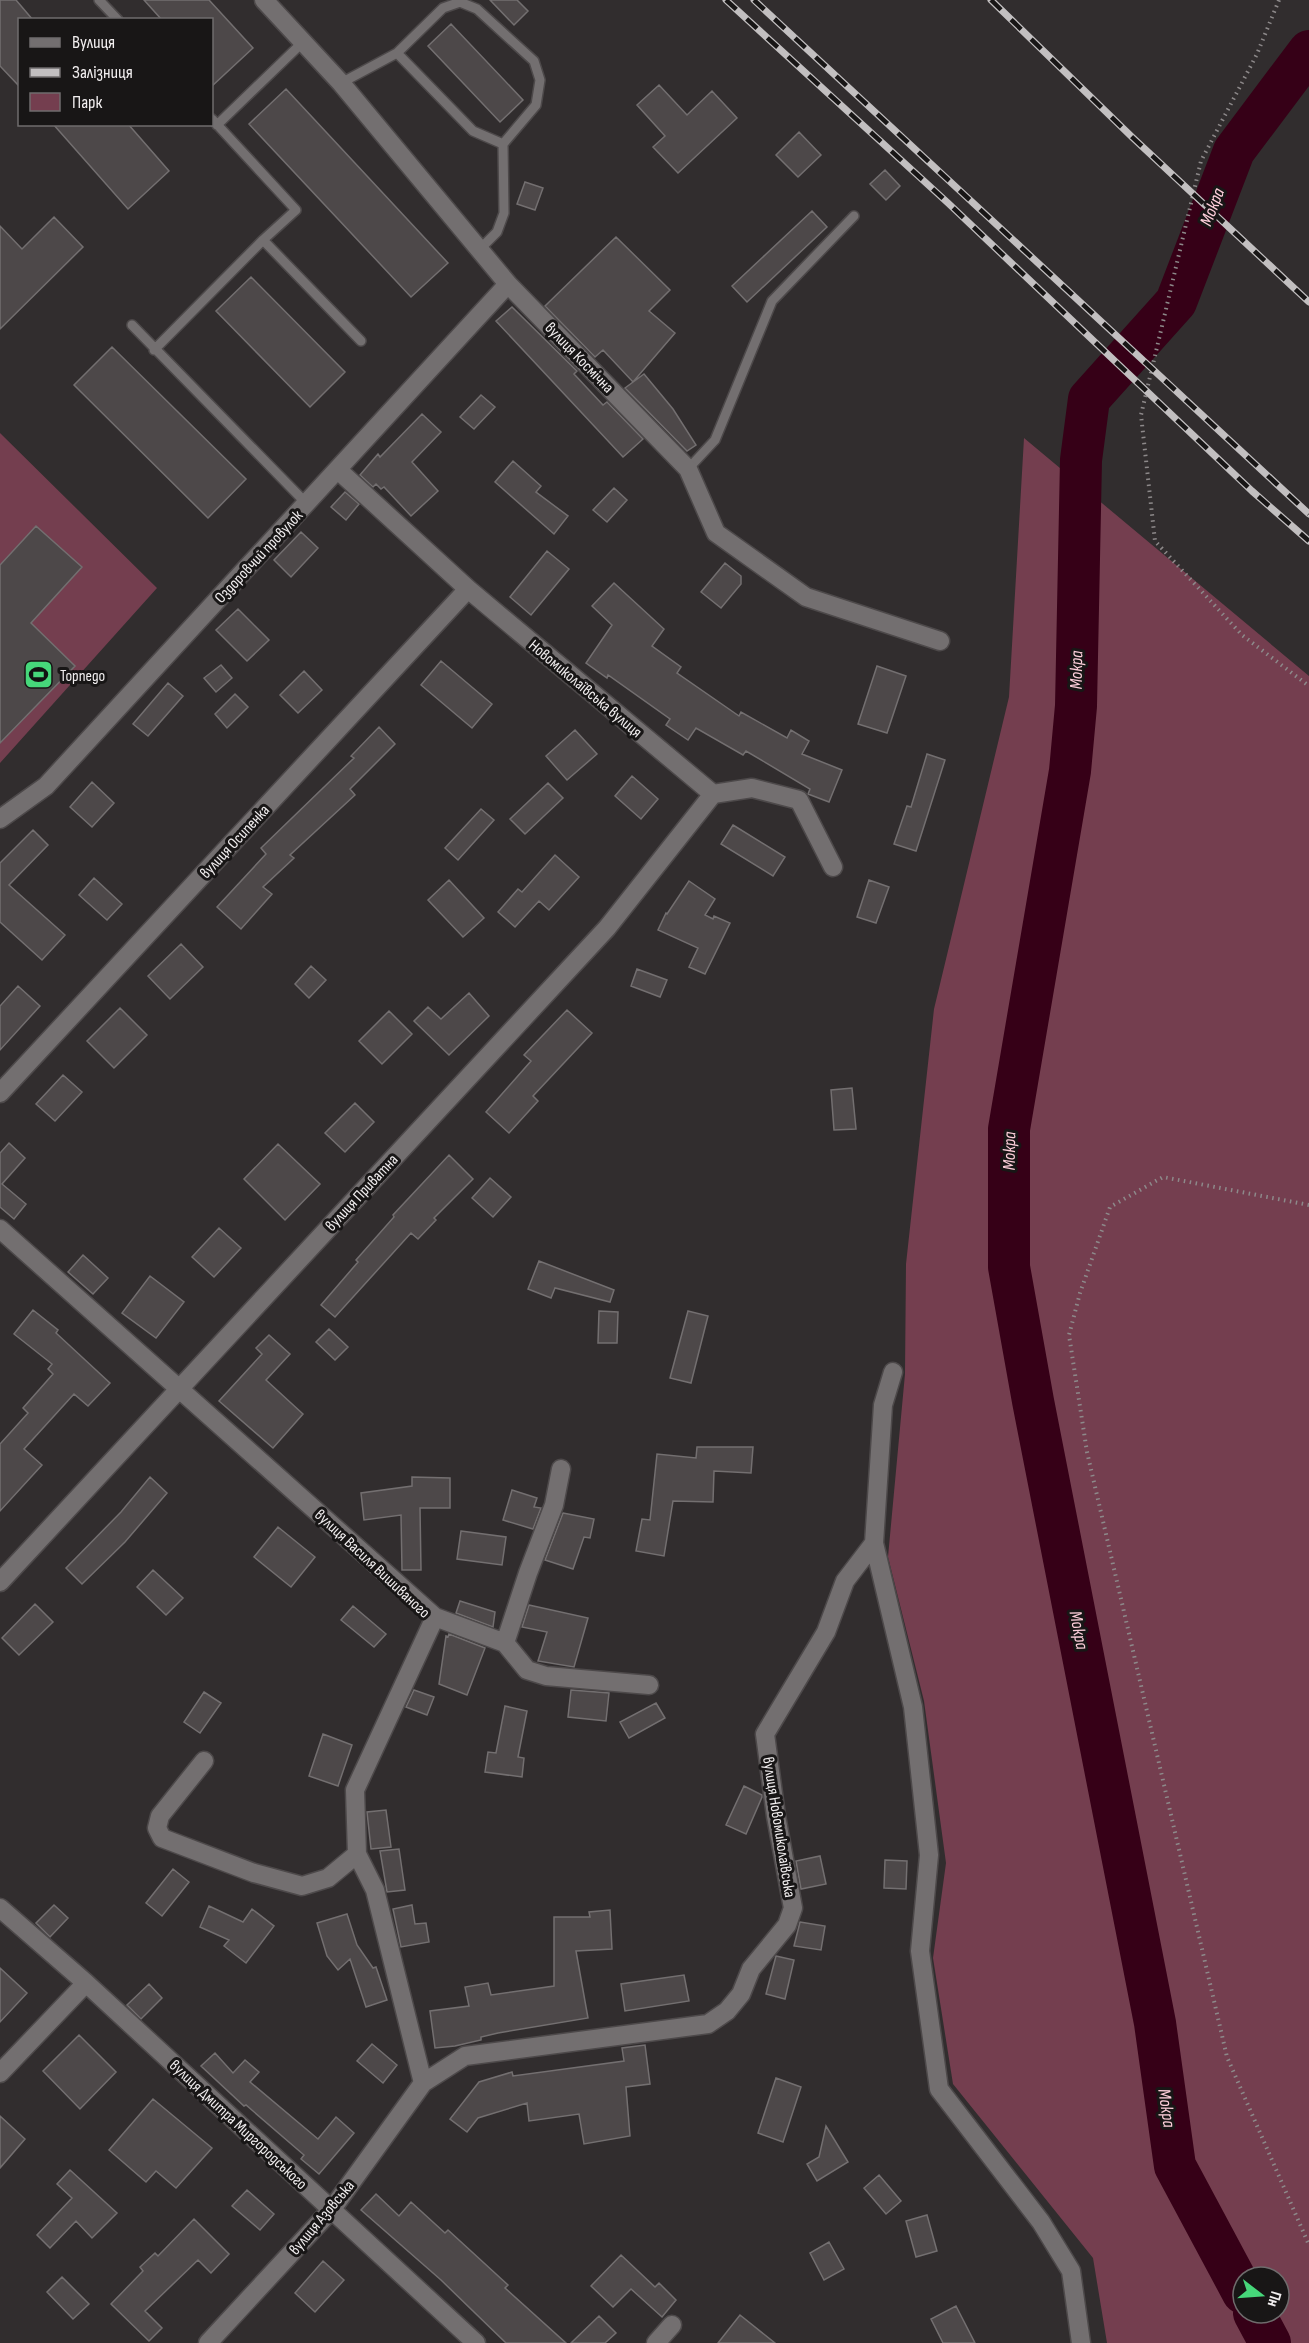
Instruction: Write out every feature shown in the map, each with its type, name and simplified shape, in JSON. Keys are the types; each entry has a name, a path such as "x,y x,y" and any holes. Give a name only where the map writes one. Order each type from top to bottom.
{"street":[{"name":"вулиця Космічна","path":"265,0 340,83 507,284 688,469 716,533 806,597 940,641"},
{"name":"Оздоровчий провулок","path":"0,819 46,786 507,284"},
{"name":"Новомиколаївська вулиця","path":"338,470 468,590 712,794"},
{"name":"вулиця Осипенка","path":"0,1093 468,590"},
{"path":"712,794 752,788 799,800 833,867"},
{"name":"вулиця Приватна","path":"0,1582 607,928 712,794"},
{"name":"вулиця Василя Вишиваного","path":"0,1229 435,1617 355,1790 357,1854 375,1890 423,2083"},
{"path":"893,1372 883,1405 874,1543 913,1707 929,1855 921,1951 939,2089 1041,2222 1071,2271 1081,2343"},
{"path":"505,1642 554,1505 561,1469"},
{"name":"вулиця Новомиколаївська","path":"423,2083 465,2056 708,2024 727,2011 741,1994 752,1969 787,1924 793,1908 776,1816 765,1734 826,1632 845,1581 874,1543"},
{"path":"435,1617 505,1642 527,1670 546,1676 649,1685"},
{"path":"204,1761 160,1816 157,1827 162,1838 255,1873 302,1886 328,1878 357,1854"},
{"name":"вулиця Дмитра Миргородського","path":"0,1908 86,1983 476,2343"},
{"path":"0,2073 86,1983"},
{"name":"вулиця Азовська","path":"208,2343 332,2210 423,2083"},
{"path":"656,2343 672,2325"}],"lane":[{"path":"99,0 116,18"},
{"path":"340,83 397,53 444,8 460,2 477,9 534,61 540,80 536,105 503,144 504,213 497,232 479,250"},
{"path":"154,350 263,240 296,210 214,122 303,42"},
{"path":"397,53 473,131 503,144"},
{"path":"688,469 715,440 772,301 854,216"},
{"path":"263,240 361,341"},
{"path":"132,325 307,504"}],"path":[{"path":"1280,0 1257,54 1201,161 1141,415 1155,541 1242,635 1309,686"},
{"path":"1309,1205 1163,1177 1110,1207 1080,1293 1069,1335 1087,1452 1227,2057 1309,2245"}],"green space":[{"name":"Торпедо","path":"0,433 157,588 0,763"},
{"path":"1024,438 1309,676 1309,2343 1107,2343 1093,2258 953,2084 933,1958 946,1863 924,1701 888,1557 905,1374 906,1264 934,1009 1009,697"}],"building":[{"path":"0,0 16,0 31,18 18,18 18,85 0,66"},
{"path":"144,0 209,0 253,48 213,85 213,18 160,18"},
{"path":"490,0 517,0 528,11 514,25"},
{"path":"451,24 523,100 500,122 428,46"},
{"path":"659,85 687,115 712,91 737,118 678,173 653,147 665,136 637,105"},
{"path":"286,89 448,263 411,297 249,124"},
{"path":"55,126 130,126 169,171 128,209"},
{"path":"799,132 821,155 798,177 776,155"},
{"path":"885,170 900,186 886,200 870,184"},
{"path":"525,182 543,188 535,210 517,204"},
{"path":"812,211 827,227 747,302 732,286"},
{"path":"54,217 83,247 0,329 0,226 22,249"},
{"path":"616,237 670,290 649,311 675,333 633,382 603,350 595,357 545,306"},
{"path":"251,277 345,372 310,407 216,311"},
{"path":"512,307 577,371 574,374 603,405 607,402 643,439 623,457 496,321"},
{"path":"112,347 246,479 208,518 74,385"},
{"path":"644,374 673,409 696,445 687,451 625,388"},
{"path":"481,395 495,407 474,429 460,417"},
{"path":"422,414 441,432 412,462 438,491 411,516 384,487 381,489 376,484 373,487 360,475 378,454 380,457"},
{"path":"513,461 541,486 536,492 568,516 554,534 495,482"},
{"path":"614,488 627,500 607,522 593,510"},
{"path":"345,492 359,504 346,520 331,507"},
{"path":"36,526 82,567 31,623 75,666 0,743 0,565"},
{"path":"301,532 318,548 291,577 274,560"},
{"path":"547,551 569,569 531,615 510,597"},
{"path":"725,563 741,576 741,584 721,608 701,592"},
{"path":"614,583 664,629 652,646 681,667 677,673 739,716 741,712 787,738 791,730 809,741 802,754 842,770 829,802 808,794 810,789 746,751 743,755 696,728 688,740 666,725 670,719 608,675 607,678 586,663 612,625 592,606"},
{"path":"238,609 269,640 247,661 216,630"},
{"path":"441,661 492,704 472,728 421,685"},
{"path":"221,665 232,678 216,692 204,678"},
{"path":"877,666 906,676 887,733 858,724"},
{"path":"304,671 322,690 298,713 280,695"},
{"path":"168,683 183,696 148,736 133,724"},
{"path":"235,694 248,707 227,728 215,714"},
{"path":"379,727 395,744 350,789 355,795 290,855 294,858 263,887 272,894 241,929 217,907 266,854 261,848 354,758 351,756"},
{"path":"575,730 597,754 567,780 546,756"},
{"path":"927,754 945,760 916,851 894,844 907,806 911,807"},
{"path":"632,776 658,799 641,819 615,796"},
{"path":"92,782 114,803 92,827 70,807"},
{"path":"548,783 563,798 525,834 510,819"},
{"path":"481,809 494,820 458,860 445,848"},
{"path":"733,825 785,857 773,876 721,844"},
{"path":"33,830 48,845 9,885 65,935 42,960 0,922 0,863"},
{"path":"555,855 579,877 549,910 539,901 515,927 498,912 518,889 522,892"},
{"path":"94,878 122,904 107,920 79,895"},
{"path":"449,880 484,918 463,937 428,900"},
{"path":"869,880 889,887 876,923 857,917"},
{"path":"689,881 715,899 705,915 730,923 705,974 689,967 698,948 658,930 666,913"},
{"path":"181,944 203,967 170,999 148,976"},
{"path":"311,966 326,980 309,998 295,984"},
{"path":"637,969 667,980 660,997 631,986"},
{"path":"18,986 40,1006 0,1050 0,1006"},
{"path":"469,993 489,1016 449,1055 414,1021 428,1007 441,1019"},
{"path":"120,1008 147,1035 114,1068 87,1041"},
{"path":"567,1010 592,1033 533,1096 538,1101 509,1133 486,1112 531,1061 524,1055"},
{"path":"389,1011 412,1034 382,1064 359,1041"},
{"path":"63,1075 82,1092 55,1121 36,1104"},
{"path":"852,1088 856,1129 834,1130 831,1090"},
{"path":"355,1103 374,1122 345,1152 325,1133"},
{"path":"9,1143 25,1158 2,1184 26,1204 14,1219 0,1207 0,1153"},
{"path":"278,1144 320,1184 285,1220 244,1179"},
{"path":"449,1155 473,1179 434,1218 436,1220 418,1239 411,1233 335,1317 321,1305 394,1217 393,1215"},
{"path":"490,1178 511,1197 493,1217 472,1198"},
{"path":"219,1228 241,1248 214,1277 192,1257"},
{"path":"83,1255 108,1278 93,1294 68,1272"},
{"path":"539,1261 614,1290 610,1302 555,1288 551,1298 528,1289"},
{"path":"150,1276 184,1302 156,1338 122,1313"},
{"path":"33,1310 58,1330 56,1333 110,1383 88,1406 74,1394 24,1449 42,1465 0,1511 0,1444 28,1413 23,1408 53,1374 48,1369 52,1364 14,1334"},
{"path":"599,1311 618,1312 617,1343 598,1343"},
{"path":"688,1311 708,1316 691,1383 670,1378"},
{"path":"329,1329 348,1347 335,1360 316,1342"},
{"path":"269,1335 290,1354 266,1380 303,1414 273,1448 219,1401 262,1354 256,1348"},
{"path":"697,1447 753,1447 751,1473 714,1471 713,1502 673,1501 664,1556 636,1551 642,1519 650,1520 657,1454 696,1458"},
{"path":"150,1477 167,1493 125,1542 82,1584 66,1568 121,1512"},
{"path":"412,1477 450,1478 450,1508 420,1508 421,1570 402,1570 401,1515 364,1520 361,1493 412,1486"},
{"path":"512,1490 537,1498 534,1507 541,1508 533,1529 503,1520"},
{"path":"563,1513 594,1519 590,1538 584,1537 573,1569 545,1560"},
{"path":"278,1527 315,1557 291,1587 254,1557"},
{"path":"461,1531 506,1537 502,1565 457,1559"},
{"path":"153,1570 183,1598 166,1615 137,1587"},
{"path":"460,1601 495,1612 493,1627 456,1613"},
{"path":"35,1604 53,1622 19,1655 2,1638"},
{"path":"529,1605 588,1618 574,1667 538,1661 547,1632 522,1627"},
{"path":"353,1606 386,1634 374,1647 341,1620"},
{"path":"449,1634 485,1648 467,1695 439,1684 446,1636 448,1637"},
{"path":"414,1690 434,1697 427,1715 406,1707"},
{"path":"571,1690 609,1693 606,1721 568,1717"},
{"path":"204,1692 221,1703 200,1733 184,1722"},
{"path":"656,1703 665,1718 629,1738 620,1722"},
{"path":"505,1706 527,1711 518,1757 524,1758 522,1777 485,1772 488,1752 496,1753"},
{"path":"323,1734 352,1745 338,1786 309,1776"},
{"path":"744,1786 762,1795 746,1834 726,1825"},
{"path":"386,1810 391,1847 371,1849 367,1812"},
{"path":"399,1849 405,1890 387,1892 380,1851"},
{"path":"820,1856 826,1884 801,1889 796,1861"},
{"path":"885,1860 907,1861 906,1889 884,1888"},
{"path":"173,1869 189,1882 162,1916 146,1903"},
{"path":"54,1905 68,1918 50,1937 36,1923"},
{"path":"412,1905 415,1924 426,1923 429,1942 401,1947 393,1909"},
{"path":"209,1906 243,1922 252,1909 274,1926 246,1963 224,1946 229,1940 200,1927"},
{"path":"610,1910 612,1949 576,1951 588,2018 498,2033 481,2037 481,2040 435,2048 430,2011 469,2006 465,1987 488,1983 491,1995 554,1986 554,1917 590,1917 589,1912"},
{"path":"347,1914 357,1945 373,1968 376,1967 387,2000 366,2007 350,1959 338,1970 327,1956 317,1923"},
{"path":"800,1922 825,1926 821,1950 794,1946"},
{"path":"776,1956 794,1960 785,1999 766,1994"},
{"path":"0,1968 27,1993 0,2022"},
{"path":"684,1975 689,2001 625,2011 621,1984"},
{"path":"149,1984 162,1998 141,2019 127,2005"},
{"path":"79,2035 116,2072 80,2109 43,2071"},
{"path":"372,2044 397,2065 383,2083 357,2061"},
{"path":"645,2045 650,2084 626,2087 630,2136 584,2144 579,2114 529,2121 527,2103 478,2118 467,2132 450,2119 479,2082 512,2072 513,2076 624,2061 622,2048"},
{"path":"215,2053 233,2073 245,2060 259,2072 250,2082 318,2139 336,2117 354,2133 319,2174 301,2159 304,2155 246,2105 244,2106 201,2066"},
{"path":"776,2078 801,2087 783,2142 758,2133"},
{"path":"153,2099 212,2148 176,2188 156,2171 146,2182 109,2150"},
{"path":"0,2116 25,2139 0,2168"},
{"path":"826,2126 848,2162 817,2181 807,2164 819,2157"},
{"path":"70,2170 117,2213 92,2238 76,2221 50,2248 37,2235 72,2198 57,2184"},
{"path":"879,2175 901,2201 886,2214 864,2188"},
{"path":"247,2190 274,2214 260,2230 232,2206"},
{"path":"376,2194 399,2216 411,2202 445,2233 448,2230 508,2285 505,2288 566,2343 506,2343 441,2280 361,2210"},
{"path":"927,2215 937,2251 916,2257 906,2221"},
{"path":"194,2219 229,2254 211,2273 198,2260 145,2311 162,2328 149,2341 111,2304 143,2271 140,2267 155,2253 158,2256"},
{"path":"829,2242 844,2269 824,2280 810,2253"},
{"path":"621,2255 655,2287 659,2283 676,2300 662,2317 631,2289 613,2307 591,2286"},
{"path":"323,2261 344,2280 315,2312 295,2293"},
{"path":"62,2277 89,2304 73,2319 47,2292"},
{"path":"956,2306 975,2343 943,2343 931,2319"},
{"path":"740,2315 775,2343 718,2343"},
{"path":"599,2316 616,2333 605,2343 571,2343"}],"waterway":[{"name":"Мокра","path":"1231,2271 1175,2166 1155,2023 1033,1401 1009,1267 1009,1129 1070,771 1076,706 1081,460 1089,399 1176,302 1234,151 1309,51"},
{"name":"Мокра","path":"1260,2325 1270,2343"}],"railway":[{"path":"726,0 948,203 1252,491 1309,541"},
{"path":"754,0 1309,514"},
{"path":"991,0 1132,137 1309,302"}],"place":[{"name":"Торпедо","path":"39,675"}]}
